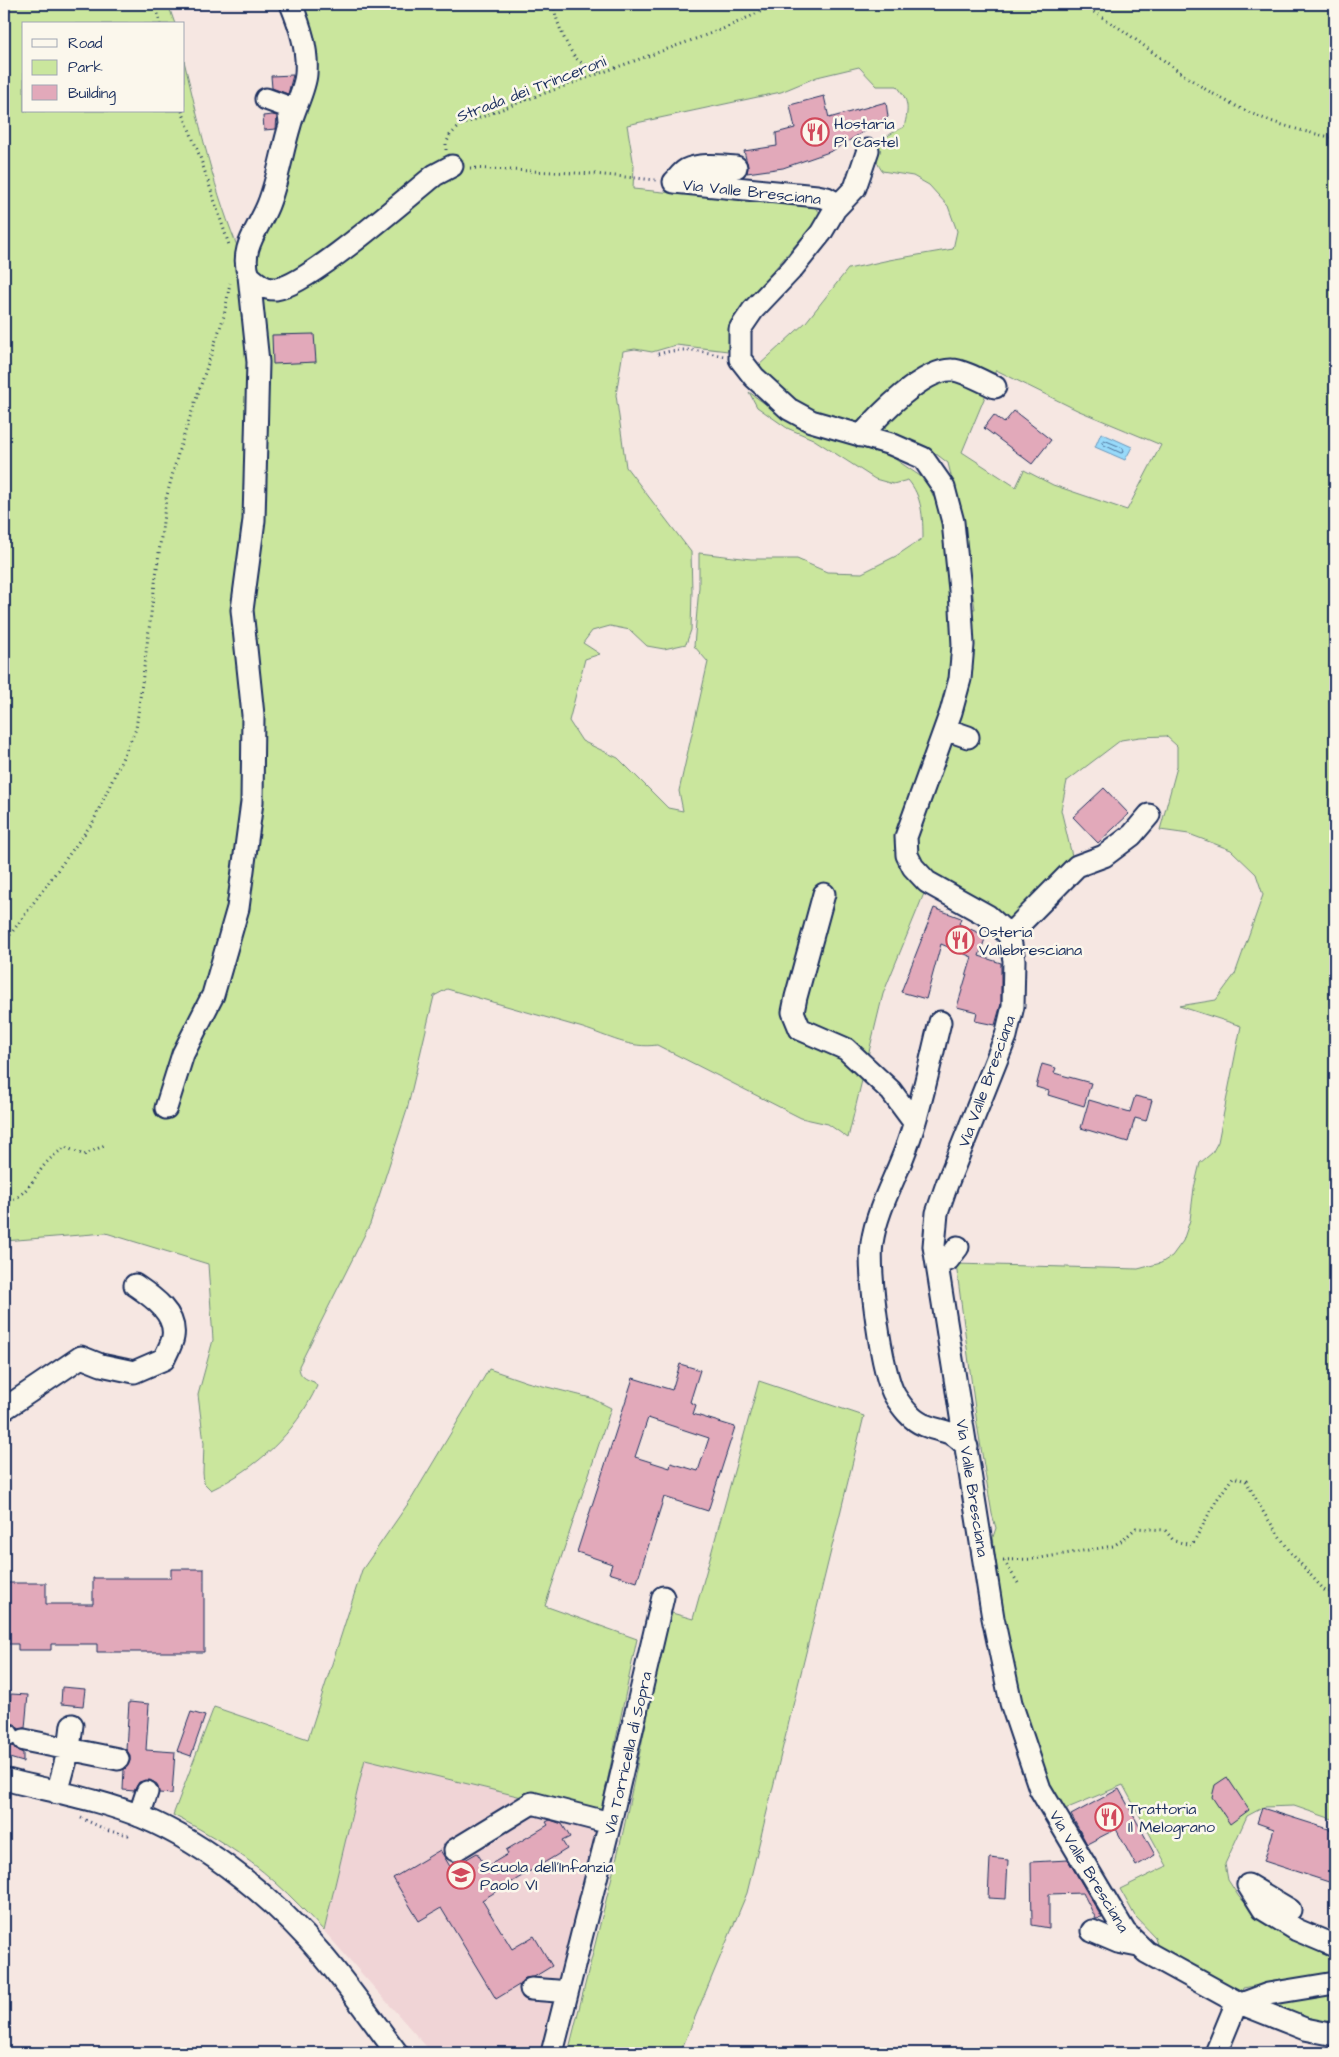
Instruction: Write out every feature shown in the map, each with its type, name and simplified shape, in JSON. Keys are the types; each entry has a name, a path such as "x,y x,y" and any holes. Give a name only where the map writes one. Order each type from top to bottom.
{"street":[{"path":"166,1108 183,1054 214,995 238,908 252,802 253,715 242,610 254,520 258,362 240,276 246,263 251,236 268,206 290,123 306,74 303,34 291,4"},
{"path":"266,100 288,107 290,123"},
{"path":"835,209 855,188 868,150"},
{"path":"240,276 267,288 277,289 290,285 328,260 435,175 452,166"},
{"path":"674,182 684,171 690,169 736,167"},
{"name":"Via Valle Bresciana","path":"674,182 817,196 834,202 835,209 821,233 792,269 753,310 740,329 740,359"},
{"path":"740,359 754,377 789,409 811,421 891,444 923,458 944,488 953,522 963,645 960,679 945,728 906,836 907,855 913,867 927,882 988,916 1009,935 1077,866 1104,856 1132,835 1149,815"},
{"path":"861,436 892,402 931,373 952,370 994,387"},
{"path":"945,728 968,737"},
{"path":"824,894 796,997 793,1012 796,1021 800,1029 846,1049 891,1091 914,1122"},
{"name":"Via Valle Bresciana","path":"1009,935 1014,960 1013,1006 1006,1036 947,1184 938,1213 934,1246 993,1618 1011,1703 1040,1789 1125,1932 1146,1951 1239,2003 1305,2029 1335,2035"},
{"path":"940,1022 908,1142 876,1225 872,1241 871,1278 880,1340 893,1394 911,1417 924,1425 954,1434 967,1447"},
{"path":"4,1409 80,1356 101,1365 134,1372 164,1359 173,1336 171,1318 156,1300 135,1285"},
{"name":"Via Torricella di Sopra","path":"552,2053 610,1823 663,1597"},
{"path":"58,1793 69,1749 72,1725"},
{"path":"12,1736 118,1759"},
{"path":"4,1779 139,1816 170,1830 208,1853 274,1906 323,1956 398,2053"},
{"path":"139,1816 147,1792"},
{"path":"454,1850 532,1803 610,1823"},
{"path":"1092,1931 1146,1951 1152,1940 1135,1921 1101,1868"},
{"path":"1290,1910 1248,1884 1263,1909 1297,1930 1335,1946"},
{"path":"1216,2053 1239,2003 1268,1994 1335,1983"},
{"path":"531,1989 567,1993"}],"path":[{"path":"156,4 160,22"},
{"path":"554,4 554,14 570,51 577,60 601,73"},
{"name":"Strada dei Trinceroni","path":"452,166 446,155 446,144 450,135 461,125 723,29 777,4"},
{"path":"1081,4 1130,35 1199,85 1234,105 1267,120 1300,131 1335,138"},
{"path":"182,112 200,157 231,252"},
{"path":"452,166 594,174 674,182"},
{"path":"4,943 93,822 136,728 166,500 179,450 224,316 240,276"},
{"path":"658,354 676,349 691,349 740,359"},
{"path":"4,1201 8,1202 24,1192 48,1160 65,1148 84,1155 105,1145"},
{"path":"1003,1560 1034,1559 1113,1546 1136,1528 1165,1530 1174,1541 1192,1545 1210,1511 1233,1477 1246,1481 1265,1515 1306,1570 1325,1591 1335,1592"}],"shaded area":[{"name":"Scuola dell'Infanzia Paolo VI","path":"365,1759 600,1816 542,2053 432,2053 324,1931"}],"green space":[{"path":"4,4 168,4 174,22 22,22 22,112 185,112 185,65 215,184 241,255 302,84 298,4 1335,4 1335,1820 1294,1806 1264,1807 1247,1816 1225,1864 1228,1880 1239,1897 1264,1919 1335,1953 1335,1972 1314,1979 1243,1988 1241,1995 1158,1949 1155,1937 1135,1916 1120,1889 1167,1866 1123,1785 1058,1812 1039,1776 1015,1679 1000,1597 993,1537 996,1528 977,1424 956,1264 1138,1269 1161,1263 1172,1256 1183,1241 1190,1220 1194,1188 1200,1163 1212,1153 1218,1142 1241,1026 1179,1006 1216,1000 1235,974 1263,895 1256,874 1231,850 1189,834 1160,830 1177,767 1177,746 1166,736 1121,740 1067,781 1061,810 1073,860 1009,928 937,884 902,835 925,891 883,994 848,1138 828,1124 801,1118 657,1045 647,1046 628,1043 583,1028 447,989 434,996 407,1110 370,1224 299,1366 303,1377 314,1382 317,1386 298,1419 273,1448 244,1471 211,1490 204,1483 204,1443 198,1395 213,1340 208,1264 106,1233 4,1241","holes":["859,67 877,86 897,86 904,96 907,105 904,127 889,135 879,144 876,149 877,163 882,171 913,176 929,185 948,206 957,231 953,249 848,269 806,322 757,367 801,408 931,450 948,463 962,522 975,609 952,608 942,515 926,480 892,457 798,428 749,392 757,407 787,428 813,439 875,479 893,484 908,480 919,500 923,538 896,556 862,573 827,572 797,559 751,559 699,553 699,587 694,646 708,662 679,791 683,811 668,808 618,758 582,741 569,721 585,659 600,654 583,643 592,631 610,626 630,630 647,646 664,649 686,644 691,630 691,552 626,467 616,395 623,351 635,349 652,352 676,345 728,351 731,320 822,214 814,207 633,189 634,166 627,125 781,92 817,77","996,370 1077,410 1161,445 1127,510 1053,485 1024,470 1016,487 962,452"]},
{"path":"489,1369 527,1382 591,1398 611,1408 545,1606 637,1639 600,1816 365,1759 324,1931 288,1894 263,1872 213,1837 173,1815 214,1707 308,1739 362,1570 412,1498"},
{"path":"759,1381 864,1416 747,1893 680,2053 568,2053 623,1832 662,1647 672,1613 693,1619"},
{"path":"1335,1988 1335,2026 1299,2015 1266,2001"}],"water":[{"path":"1101,433 1132,447 1125,460 1095,447"}],"building":[{"path":"293,75 288,94 272,88 271,76"},
{"path":"824,96 829,118 886,102 888,117 832,151 783,168 747,173 748,167 744,151 777,146 776,133 795,128 790,105"},
{"path":"263,116 277,116 276,129 264,130"},
{"path":"314,334 316,362 273,364 272,335"},
{"path":"1014,411 1051,440 1032,464 984,428 994,415 1004,423"},
{"path":"1104,788 1129,814 1098,843 1073,817"},
{"path":"934,908 961,918 959,924 986,936 979,956 1001,963 1001,1004 995,1025 975,1021 977,1012 957,1007 972,957 941,944 926,999 901,992"},
{"path":"1042,1064 1056,1068 1054,1073 1091,1083 1084,1106 1048,1095 1049,1091 1036,1087"},
{"path":"1135,1096 1152,1100 1146,1121 1135,1118 1128,1142 1081,1128 1089,1100 1130,1112"},
{"path":"680,1364 700,1370 690,1402 696,1405 693,1414 735,1427 708,1511 664,1497 637,1582 609,1573 612,1564 577,1552 633,1378 672,1390","holes":["648,1418 709,1438 698,1471 671,1463 670,1468 635,1457"]},
{"path":"171,1569 204,1569 204,1652 97,1652 97,1644 51,1644 51,1650 18,1650 18,1644 4,1644 4,1583 46,1583 46,1604 93,1604 93,1578 171,1578"},
{"path":"62,1687 85,1689 83,1706 61,1704"},
{"path":"11,1694 28,1695 25,1728 19,1729 15,1724 9,1723"},
{"path":"129,1702 149,1704 146,1750 175,1752 172,1794 159,1793 157,1784 150,1780 139,1782 134,1791 123,1790 124,1769 130,1761 130,1755 126,1749"},
{"path":"191,1712 205,1716 191,1756 177,1751"},
{"path":"13,1746 16,1750 23,1753 23,1762 6,1757 7,1748"},
{"path":"1227,1777 1249,1810 1230,1824 1212,1797 1215,1785"},
{"path":"1119,1789 1155,1855 1136,1866 1116,1829 1087,1844 1071,1815"},
{"path":"1262,1808 1335,1831 1335,1884 1264,1861 1274,1829 1257,1823"},
{"path":"550,1820 562,1824 570,1837 562,1841 567,1849 482,1900 512,1949 534,1936 552,1966 534,1977 525,1978 519,1985 496,1999 441,1908 419,1921 393,1878 440,1850 451,1868 477,1853 486,1867 508,1854 506,1850 548,1825 546,1822"},
{"path":"990,1858 1008,1860 1006,1899 988,1898"},
{"path":"1068,1860 1102,1918 1096,1919 1083,1893 1049,1894 1049,1928 1032,1925 1031,1862"}],"place":[{"name":"Hostaria Pi Castel","path":"815,132"},
{"name":"Osteria Vallebresciana","path":"960,940"},
{"name":"Trattoria Il Melograno","path":"1109,1817"},
{"name":"Scuola dell'Infanzia Paolo VI","path":"461,1875"}]}
